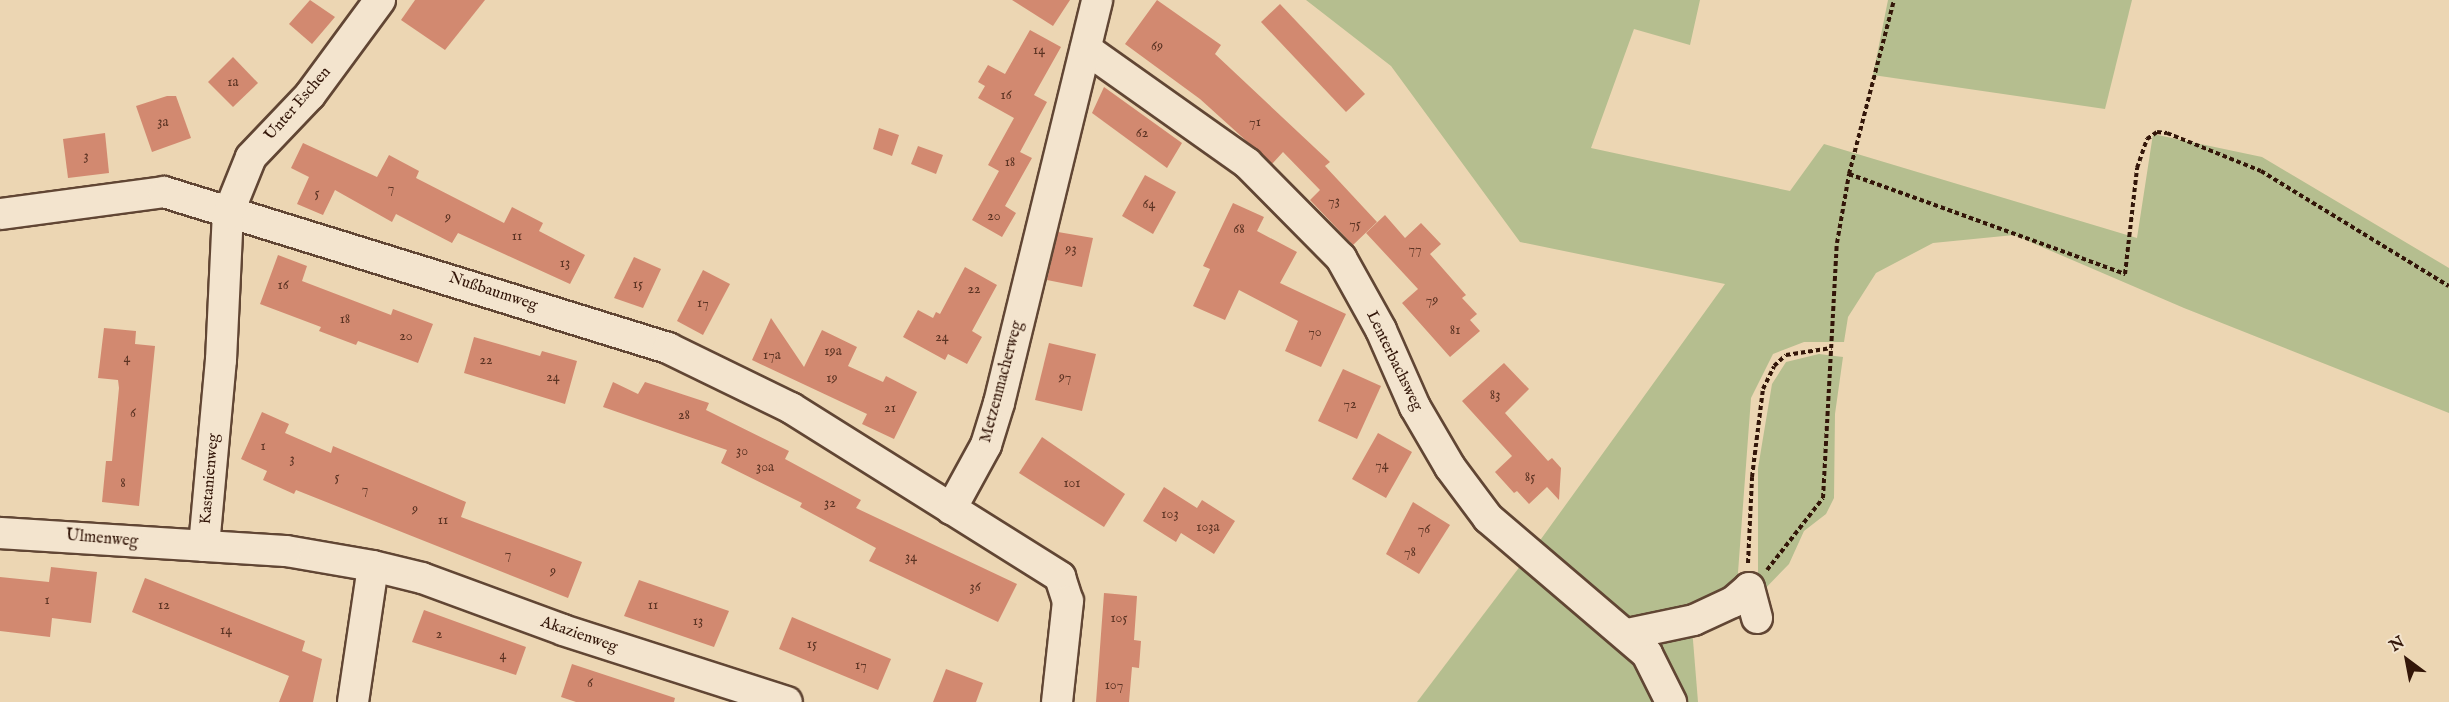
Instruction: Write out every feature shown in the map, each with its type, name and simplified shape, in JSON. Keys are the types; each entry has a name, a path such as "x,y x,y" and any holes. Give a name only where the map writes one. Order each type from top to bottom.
{"street":[{"name":"Unter Eschen","path":"228,214 251,157 310,94 380,0"},
{"name":"Metzenmacherweg","path":"951,509 986,445 999,404 1097,0"},
{"name":"Lenterbachsweg","path":"1086,49 1247,163 1341,258 1381,330 1415,407 1450,467 1488,518 1628,634 1647,654 1671,702"},
{"name":"Nußbaumweg","path":"0,214 164,192 228,214 456,280 668,348 791,408 951,509"},
{"name":"Kastanienweg","path":"228,214 221,360 204,546 286,551 373,566"},
{"path":"951,509 1060,577 1068,601 1057,702"},
{"name":"Ulmenweg","path":"0,533 204,546"},
{"path":"353,702 373,566"},
{"name":"Akazienweg","path":"373,566 422,578 563,630 787,702"},
{"path":"1628,634 1694,620 1733,602 1749,588 1757,618"}],"path":[{"path":"1749,588 1777,560 1823,498 1837,243 1850,174 1894,0"},
{"path":"1850,174 2125,274 2137,168 2147,139 2157,132 2167,133 2261,171 2449,286"},
{"path":"1749,588 1752,477 1763,389 1774,366 1786,355 1831,348"}],"green space":[{"path":"1306,0 1700,0 1690,45 1634,29 1591,148 1790,191 1824,144 2137,238 2153,134 2262,157 2449,268 2449,413 2184,308 2014,235 1933,243 1876,273 1848,317 1844,342 1804,342 1773,354 1751,398 1737,586 1705,606 1625,622 1536,546 1725,284 1520,242 1391,66"},
{"path":"1888,0 2132,0 2105,109 1873,75"},
{"path":"1819,354 1843,357 1835,414 1834,498 1826,514 1804,531 1789,564 1758,596 1758,468 1772,384 1786,362"},
{"path":"1524,561 1639,665 1661,702 1417,702"},
{"path":"1692,628 1698,702 1676,702 1644,636"}],"building":[{"path":"310,0 335,17 312,44 289,24"},
{"path":"415,0 485,0 445,50 401,20"},
{"path":"1012,0 1070,0 1053,26"},
{"path":"1157,0 1221,45 1215,54 1330,162 1325,166 1377,222 1353,245 1310,200 1320,190 1283,152 1272,164 1200,99 1125,44"},
{"path":"1280,4 1365,94 1346,112 1261,22"},
{"path":"1030,30 1061,47 1034,95 1047,102 1020,152 1032,158 1005,206 1016,213 1002,237 972,220 999,171 988,165 1014,118 978,98 985,86 978,82 988,65 1005,74"},
{"path":"233,57 258,83 233,107 208,82"},
{"path":"1104,87 1182,143 1167,168 1092,113"},
{"path":"167,96 176,96 191,138 152,152 136,106"},
{"path":"879,128 899,135 892,156 873,149"},
{"path":"105,133 109,173 68,178 63,139"},
{"path":"303,143 377,177 389,155 419,171 416,178 504,223 512,207 543,223 539,231 585,255 570,284 458,233 452,243 396,214 392,222 335,190 323,215 297,204 309,177 291,168"},
{"path":"918,146 943,155 936,174 911,164"},
{"path":"1145,175 1176,192 1153,234 1122,216"},
{"path":"1233,203 1264,217 1257,231 1297,252 1280,283 1346,314 1321,367 1285,351 1298,321 1239,290 1225,320 1193,306 1210,269 1203,266"},
{"path":"1385,215 1405,238 1421,223 1441,244 1430,254 1466,295 1462,298 1477,314 1470,320 1480,331 1450,357 1402,303 1418,289 1366,233"},
{"path":"1058,232 1093,238 1082,287 1047,280"},
{"path":"278,255 307,266 302,281 391,315 393,309 433,324 418,363 358,341 356,345 319,331 321,327 260,304"},
{"path":"634,257 661,269 643,308 614,298"},
{"path":"965,267 997,285 972,331 982,337 967,364 948,354 945,360 903,337 918,310 933,318 936,312 940,314"},
{"path":"703,270 730,284 703,335 677,321"},
{"path":"771,318 804,367 822,330 857,347 848,366 883,382 886,376 917,392 894,439 862,424 867,414 752,360"},
{"path":"104,328 136,331 135,344 155,346 139,506 102,502 106,461 112,461 119,388 118,380 98,378"},
{"path":"474,337 540,356 542,351 577,361 565,404 464,373"},
{"path":"1049,343 1096,354 1082,411 1035,400"},
{"path":"1504,363 1529,389 1505,413 1548,461 1552,458 1561,468 1559,500 1547,487 1529,504 1517,491 1514,493 1495,472 1512,456 1462,401"},
{"path":"1343,369 1381,386 1357,439 1318,421"},
{"path":"613,382 638,394 645,382 709,403 706,410 789,451 785,459 861,500 856,508 1017,584 998,622 869,561 876,548 800,507 802,503 721,463 727,450 603,407"},
{"path":"262,412 289,424 285,433 331,453 333,446 466,502 461,517 582,562 568,598 296,490 294,494 263,480 267,471 241,459"},
{"path":"1378,433 1412,452 1386,498 1352,479"},
{"path":"1042,437 1125,494 1104,527 1019,473"},
{"path":"1164,487 1197,508 1202,500 1235,521 1214,554 1181,533 1176,542 1143,521"},
{"path":"1413,502 1450,525 1419,574 1386,554"},
{"path":"51,567 97,572 91,623 52,618 50,637 0,631 0,577 49,582"},
{"path":"145,578 305,641 302,651 322,659 313,702 279,702 289,676 132,612"},
{"path":"639,580 729,611 714,647 624,616"},
{"path":"1104,593 1137,596 1134,640 1141,641 1139,668 1132,667 1129,702 1096,702"},
{"path":"424,610 526,647 516,675 412,642"},
{"path":"792,617 891,659 878,690 779,649"},
{"path":"572,664 675,698 674,702 576,702 561,697"},
{"path":"946,669 983,683 976,702 933,702"}]}
